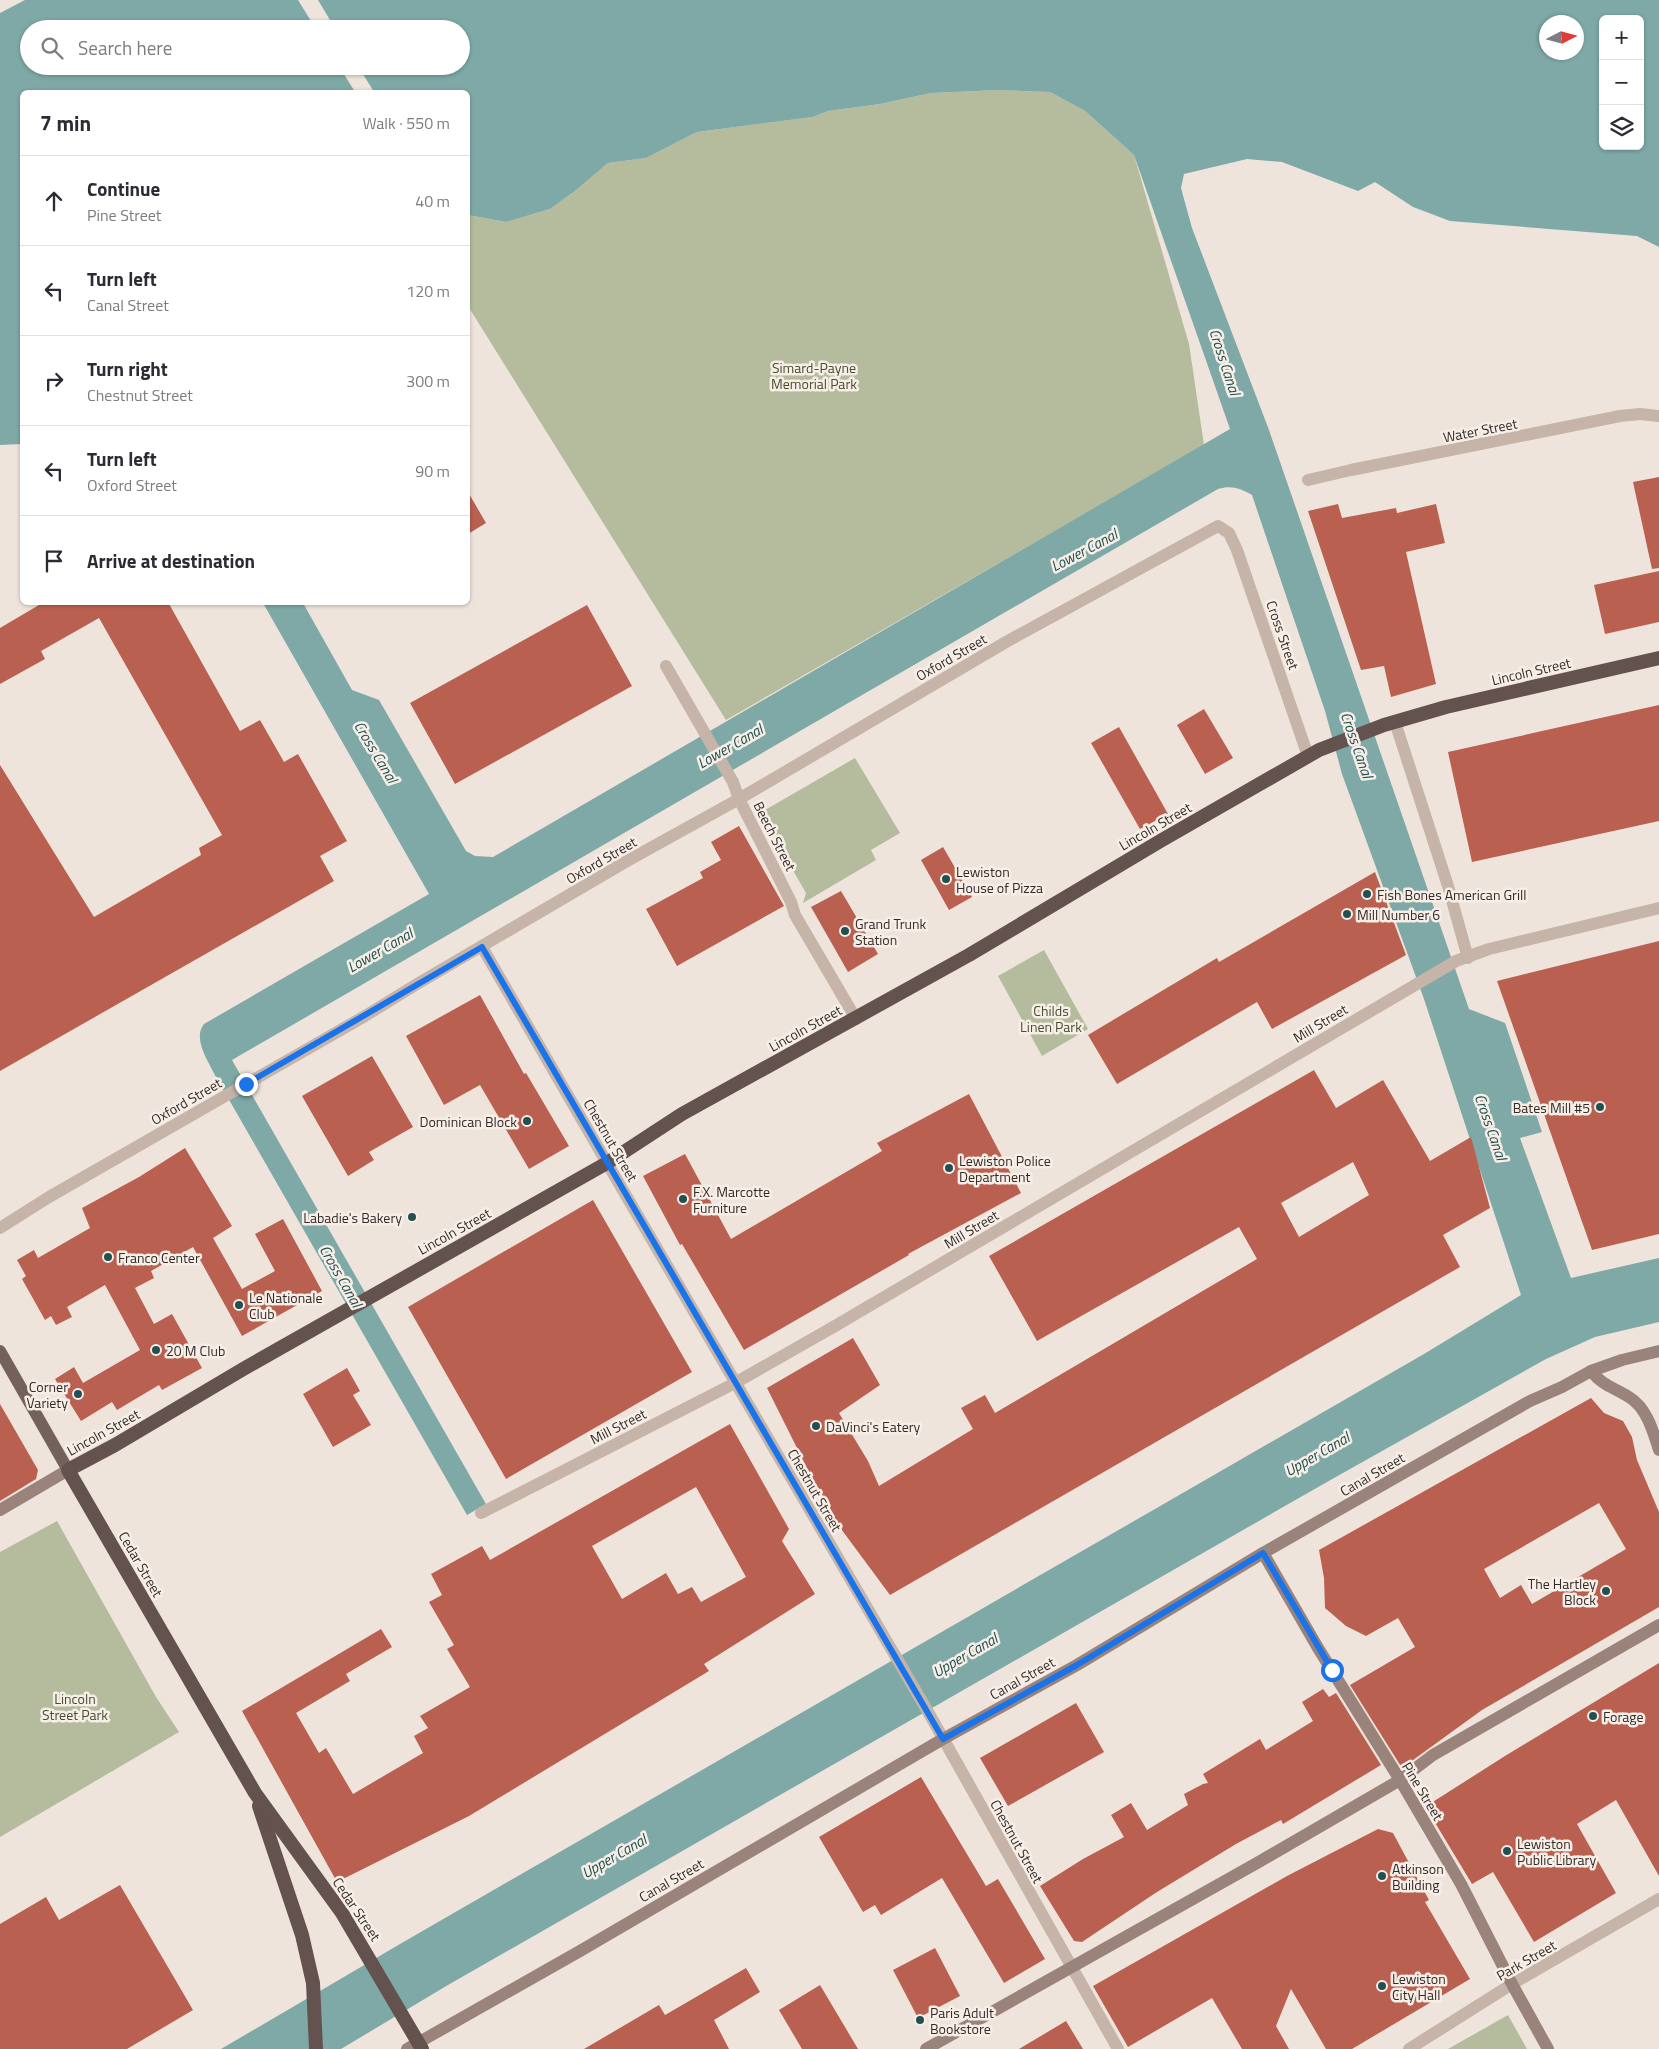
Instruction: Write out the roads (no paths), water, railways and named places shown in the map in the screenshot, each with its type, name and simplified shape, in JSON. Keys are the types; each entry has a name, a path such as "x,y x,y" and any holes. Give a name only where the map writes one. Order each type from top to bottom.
{"highway":[{"name":"Lincoln Street","path":"68,1470 608,1163 682,1114 969,955 1313,753 1389,724 1446,707 1659,658"},
{"name":"Cedar Street","path":"68,1470 255,1793 342,1913 408,2024 416,2047"},
{"name":"Cedar Street","path":"255,1793 302,1934 313,1982 316,2049"}],"main road":[{"name":"Cedar Street","path":"0,1351 68,1470"},
{"name":"Canal Street","path":"416,2047 943,1739 1077,1665 1263,1553 1530,1401 1562,1387 1591,1370 1659,1351"},
{"path":"1591,1370 1600,1382 1631,1398 1643,1410 1659,1450"},
{"name":"Lincoln Street","path":"0,1510 68,1470"},
{"name":"Pine Street","path":"1263,1553 1318,1648 1400,1780 1461,1884 1512,1984 1548,2049"},
{"path":"926,2049 1257,1863 1400,1780 1433,1755 1659,1625"}],"street":[{"name":"Water Street","path":"1308,480 1620,416 1659,416"},
{"name":"Oxford Street","path":"0,1228 627,861 739,799 1006,642 1218,526 1222,528"},
{"name":"Cross Street","path":"1222,528 1229,533 1237,550 1313,753"},
{"name":"Beech Street","path":"666,666 733,782 739,799 791,902 795,915 856,1019"},
{"path":"1389,724 1448,886 1462,959"},
{"name":"Mill Street","path":"481,1513 735,1383 844,1322 1409,988 1462,959 1489,949 1659,908"},
{"name":"Chestnut Street","path":"482,947 931,1717 1118,2049"},
{"name":"Park Street","path":"1409,2049 1512,1984 1659,1900"}],"water":[{"path":"25,0 1659,0 1659,247 1637,236 1450,221 1413,207 1375,182 1358,191 1282,162 1247,159 1184,174 1181,188 1192,228 1269,430 1469,1009 1505,1023 1542,1132 1520,1138 1571,1278 1659,1258 1659,1322 1595,1337 1546,1359 1334,1478 448,1985 341,2049 221,2049 1424,1354 1521,1295 1424,999 1342,774 1325,711 1252,495 1235,488 1218,489 232,1060 486,1504 467,1515 216,1077 203,1050 200,1036 204,1024 429,894 264,605 304,605 352,690 379,700 466,851 475,856 493,857 1230,429 1134,155 1085,111 1050,92 999,90 931,93 880,104 828,111 813,117 697,132 646,158 608,163 550,209 506,222 470,215 470,90 20,90 20,444 0,445 0,13"}],"place":[{"name":"Lewiston House of Pizza","path":"946,879"},
{"name":"Fish Bones American Grill","path":"1367,894"},
{"name":"Mill Number 6","path":"1347,914"},
{"name":"Grand Trunk Station","path":"845,931"},
{"name":"Bates Mill #5","path":"1600,1107"},
{"name":"Dominican Block","path":"527,1121"},
{"name":"Lewiston Police Department","path":"949,1168"},
{"name":"F.X. Marcotte Furniture","path":"683,1199"},
{"name":"Labadie's Bakery","path":"412,1217"},
{"name":"Franco Center","path":"108,1257"},
{"name":"Le Nationale Club","path":"239,1305"},
{"name":"20 M Club","path":"156,1350"},
{"name":"Corner Variety","path":"78,1394"},
{"name":"DaVinci's Eatery","path":"816,1426"},
{"name":"The Hartley Block","path":"1606,1591"},
{"name":"Forage","path":"1593,1716"},
{"name":"Lewiston Public Library","path":"1507,1851"},
{"name":"Atkinson Building","path":"1382,1876"},
{"name":"Lewiston City Hall","path":"1382,1986"},
{"name":"Paris Adult Bookstore","path":"920,2020"}],"water label":[{"name":"Cross Canal","path":"1225,362"},
{"name":"Lower Canal","path":"1084,550"},
{"name":"Cross Canal","path":"1357,745"},
{"name":"Lower Canal","path":"730,746"},
{"name":"Cross Canal","path":"376,752"},
{"name":"Lower Canal","path":"380,950"},
{"name":"Cross Canal","path":"1491,1127"},
{"name":"Cross Canal","path":"341,1276"},
{"name":"Upper Canal","path":"1317,1454"},
{"name":"Upper Canal","path":"965,1655"},
{"name":"Upper Canal","path":"614,1856"}],"park label":[{"name":"Simard-Payne Memorial Park","path":"814,376"},
{"name":"Childs Linen Park","path":"1051,1018"},
{"name":"Lincoln Street Park","path":"75,1706"}]}
